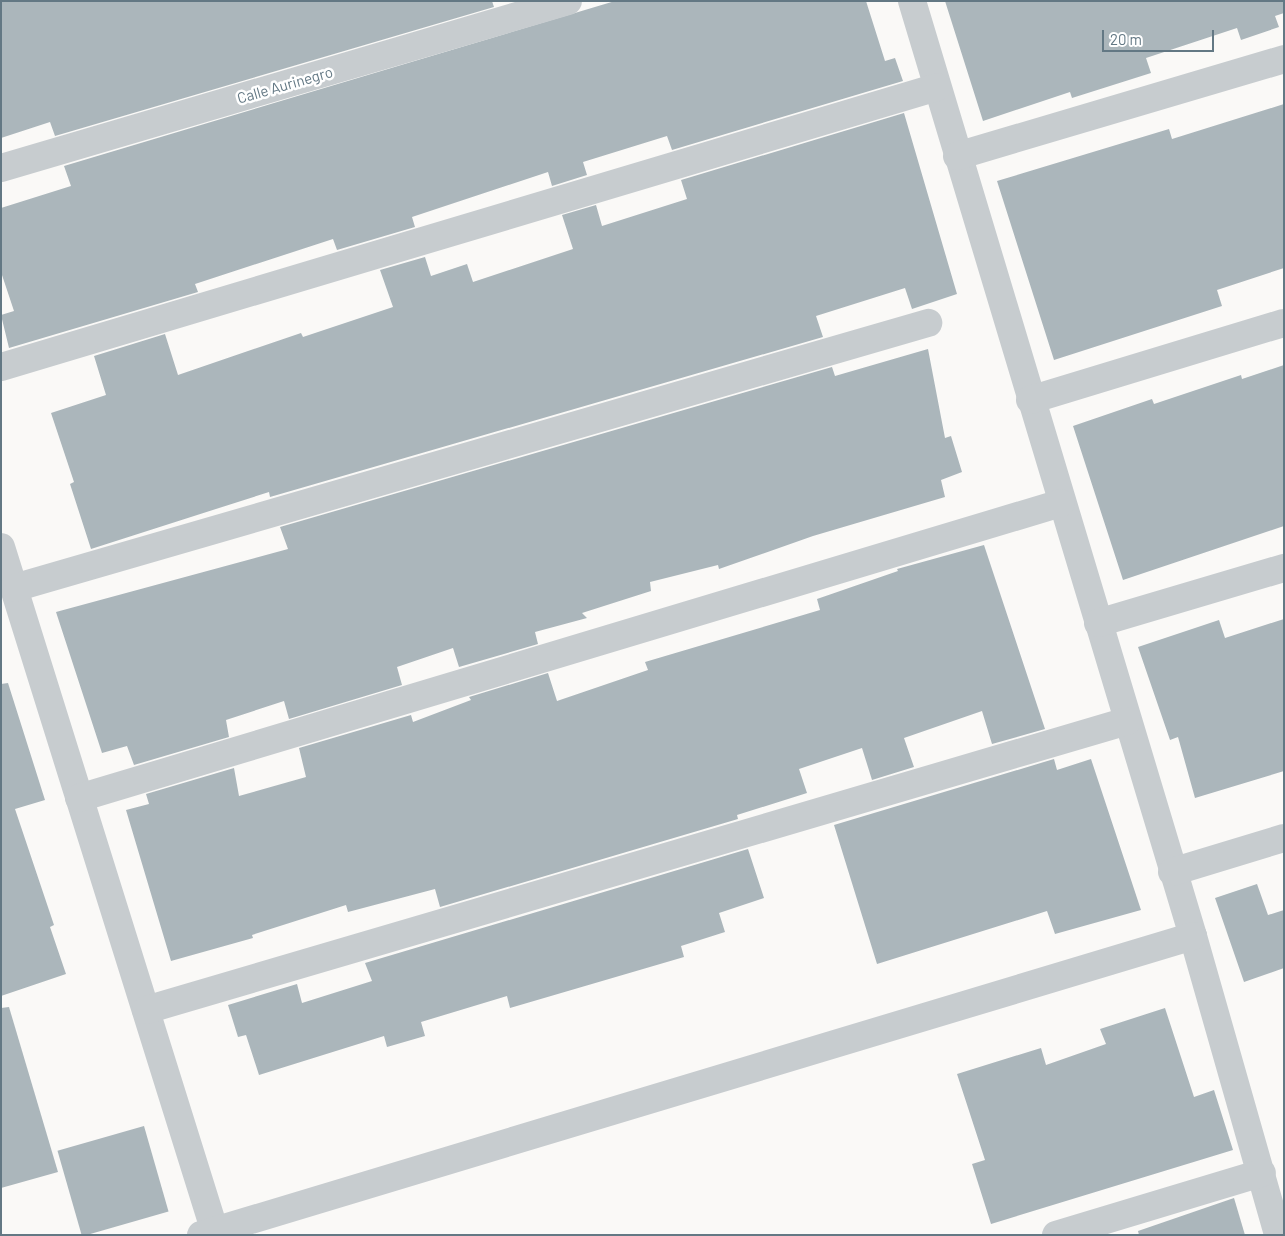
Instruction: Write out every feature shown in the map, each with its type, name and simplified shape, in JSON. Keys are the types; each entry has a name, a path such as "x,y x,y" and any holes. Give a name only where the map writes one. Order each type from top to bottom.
{"street":[{"name":"Calle Aurinegro","path":"1,168 568,1"},
{"path":"912,1 1030,400 1193,936 1262,1173 1278,1235"},
{"path":"957,156 1284,59"},
{"path":"1,367 937,86"},
{"path":"14,588 928,323"},
{"path":"1030,400 1284,323"},
{"path":"79,798 1062,503"},
{"path":"1,547 146,1010 210,1233 1193,936"},
{"path":"1098,623 1284,568"},
{"path":"146,1010 1127,721"},
{"path":"1172,872 1284,838"},
{"path":"1056,1235 1262,1173"}],"building":[{"path":"1,1 492,1 494,7 55,136 50,122 1,138"},
{"path":"615,1 866,1 885,61 895,58 903,81 672,150 667,136 583,162 587,175 552,186 548,172 412,217 415,227 337,250 333,239 195,284 198,292 9,348 1,315 14,311 1,272 1,208 71,186 64,166"},
{"path":"945,1 1284,1 1284,13 1275,16 1279,27 1241,40 1237,28 1146,58 1151,73 1072,98 1070,92 983,121"},
{"path":"1284,104 1284,268 1217,290 1222,306 1054,360 997,181 1169,129 1172,139"},
{"path":"904,113 957,294 912,309 905,288 816,316 823,337 270,497 269,492 91,549 70,484 74,482 51,413 106,395 94,356 165,334 178,375 301,333 303,337 393,307 380,270 425,257 431,276 467,264 473,282 573,249 562,215 596,205 602,226 687,199 681,180"},
{"path":"928,349 945,438 951,436 962,472 941,480 945,497 813,536 719,569 718,565 650,582 651,591 582,613 587,618 535,632 538,644 459,667 453,648 397,667 402,685 289,719 284,701 226,720 229,737 134,765 127,746 102,753 56,612 288,549 280,527 832,367 835,376"},
{"path":"1284,365 1284,526 1123,580 1073,426 1152,399 1154,404 1241,375 1242,379"},
{"path":"984,545 1045,729 992,744 982,711 904,738 914,767 872,780 862,748 799,769 807,793 737,815 738,819 440,907 435,889 348,912 346,905 252,935 253,938 171,961 126,810 149,804 146,794 234,768 239,796 306,777 299,748 411,715 413,722 471,700 469,697 548,673 557,701 648,670 645,662 820,610 817,599 898,571 897,569"},
{"path":"1284,619 1284,771 1195,798 1178,737 1170,740 1138,647 1219,620 1225,638"},
{"path":"8,683 45,800 15,809 54,925 50,927 66,974 1,996 1,684"},
{"path":"1054,759 1057,770 1091,759 1141,910 1055,934 1047,911 877,964 834,825"},
{"path":"748,849 764,898 719,913 725,932 681,946 684,957 510,1008 507,996 421,1022 425,1036 387,1047 384,1036 259,1075 246,1035 238,1037 228,1005 297,984 302,1003 372,981 365,963"},
{"path":"1257,884 1268,915 1284,910 1284,968 1244,982 1215,898"},
{"path":"9,1007 58,1172 1,1188 1,1008"},
{"path":"1165,1008 1194,1097 1214,1090 1233,1150 991,1224 972,1164 985,1160 957,1074 1041,1048 1046,1065 1106,1044 1100,1029"},
{"path":"144,1126 169,1212 82,1235 57,1151"},
{"path":"1234,1198 1245,1235 1139,1235 1138,1231"}]}
